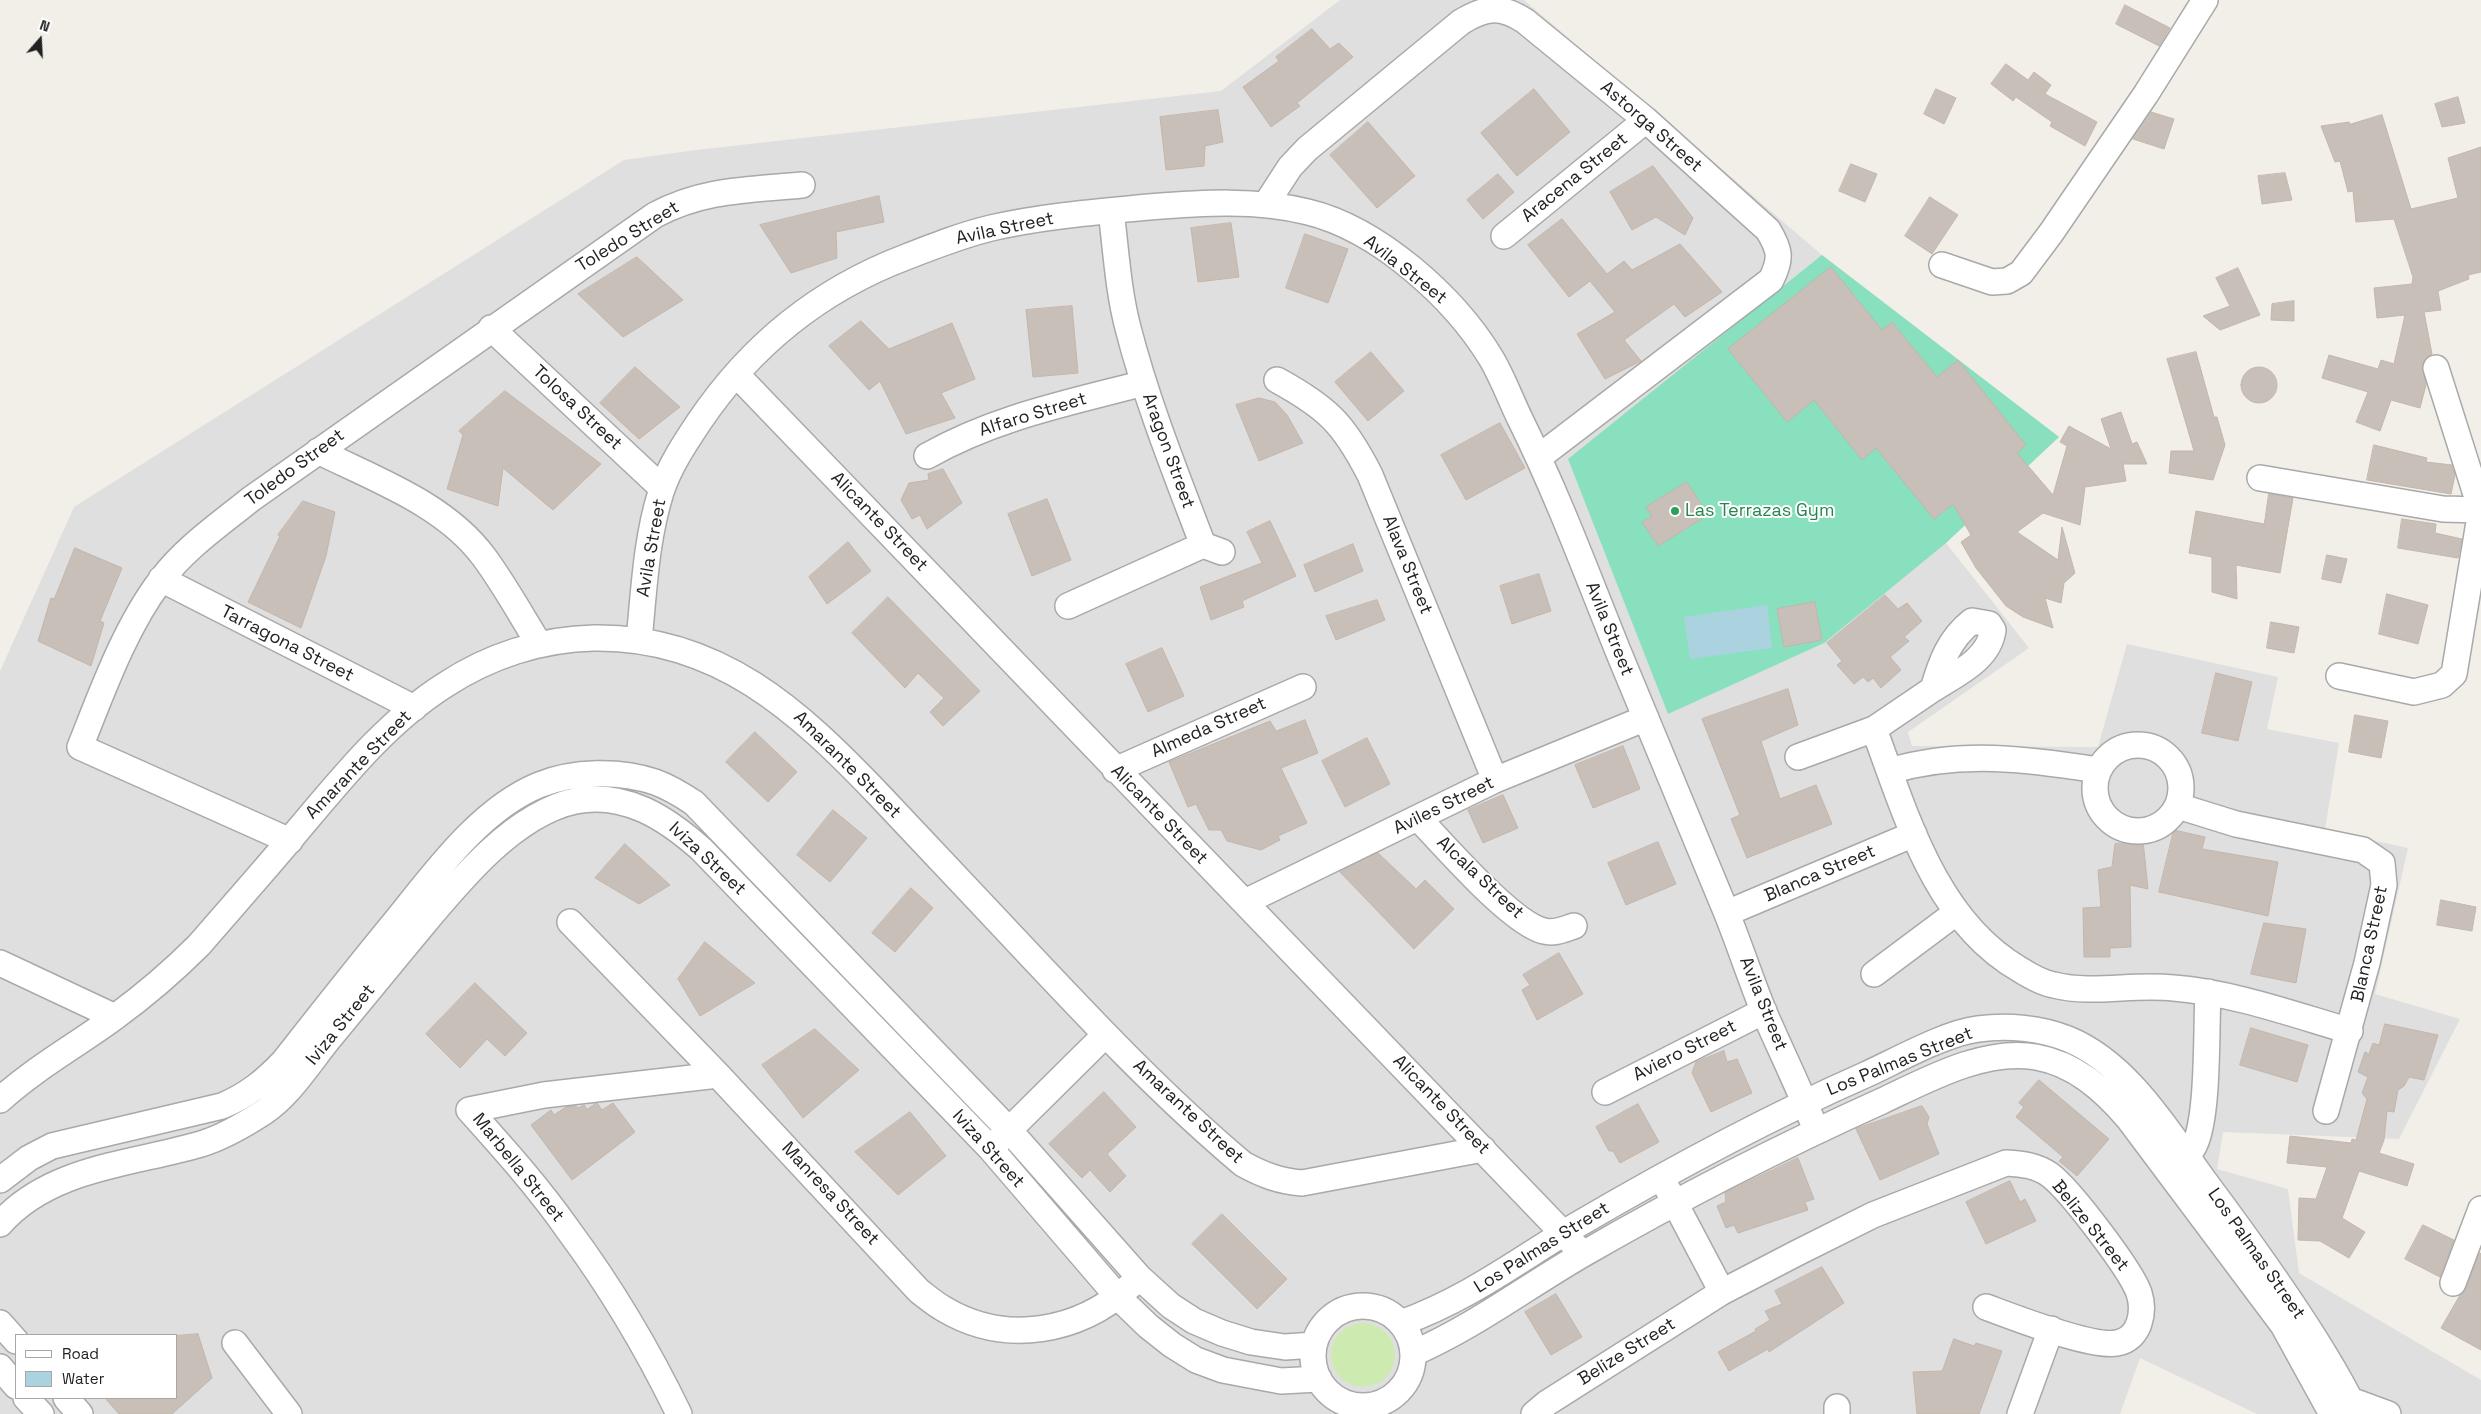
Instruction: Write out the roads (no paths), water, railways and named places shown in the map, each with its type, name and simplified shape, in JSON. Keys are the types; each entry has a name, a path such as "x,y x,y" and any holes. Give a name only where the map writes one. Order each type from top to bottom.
{"street":[{"path":"1942,265 1992,282 2007,281 2021,273 2051,233 2146,94 2205,0"},
{"name":"Astorga Street","path":"1266,204 1290,167 1307,150 1461,22 1478,12 1495,9 1511,12 1646,120 1768,230 1778,246 1778,265 1771,280 1539,457"},
{"name":"Aracena Street","path":"1504,236 1646,120"},
{"name":"Toledo Street","path":"290,840 80,747 121,651 145,604 161,580 203,538 318,451 491,328 655,215 676,204 703,195 802,185"},
{"name":"Avila Street","path":"639,640 646,565 662,488 685,443 736,374 769,339 805,310 842,285 888,264 951,240 992,228 1038,219 1186,204 1266,204 1308,212 1337,221 1384,249 1412,270 1454,308 1491,359 1539,457 1727,913 1764,1011 1816,1130"},
{"name":"Aragon Street","path":"1068,606 1212,549 1144,383 1127,326 1118,272 1112,211"},
{"name":"Tolosa Street","path":"491,328 662,488"},
{"path":"2339,676 2414,692 2442,685 2454,674 2481,510 2436,368"},
{"name":"Alicante Street","path":"736,374 1115,770 1245,902 1583,1254"},
{"name":"Alava Street","path":"1277,380 1307,396 1334,418 1352,439 1370,476 1495,780"},
{"name":"Alfaro Street","path":"927,456 955,440 1011,418 1144,383"},
{"path":"318,451 407,495 438,514 459,530 484,556 539,644"},
{"path":"2260,478 2443,509 2481,510"},
{"name":"Tarragona Street","path":"161,580 414,708"},
{"name":"Amarante Street","path":"0,1100 43,1067 115,1018 174,969 199,944 344,777 414,708 442,686 471,669 502,655 539,644 571,639 639,640 681,650 743,677 778,700 830,743 1105,1035 1243,1164 1263,1175 1282,1181 1302,1183 1483,1149"},
{"name":"Almeda Street","path":"1115,770 1303,687"},
{"path":"1798,757 1874,729 1933,689"},
{"name":"Aviles Street","path":"1245,902 1419,819 1495,780 1646,718"},
{"path":"1874,729 1914,834 1933,873 1957,912 1978,939 2002,959 2051,985 2078,990 2172,987 2208,992 2350,1031 2326,1111"},
{"path":"2134,744 2149,746 2163,752 2177,769 2180,776 2182,791 2178,806 2171,817 2160,826 2147,831 2120,828 2108,820 2100,809 2095,797 2094,783 2098,770 2107,757 2119,748 2134,744"},
{"path":"1890,771 1920,762 1951,758 2024,760 2098,770"},
{"name":"Iviza Street","path":"0,1180 29,1158 52,1146 222,1106 246,1096 266,1080 284,1061 442,864 484,820 539,785 564,778 595,774 623,774 654,782 694,803 1009,1130 1139,1277 1170,1306 1194,1321 1222,1333 1251,1342 1285,1347 1314,1345"},
{"name":"Iviza Street","path":"0,1224 26,1199 70,1177 203,1143 236,1130 266,1110 284,1095 369,989 459,883 504,840 528,821 554,807 577,801 600,799 628,803 657,814 701,849 990,1148 1118,1296 1166,1340 1196,1360 1224,1370 1252,1377 1281,1381 1319,1379"},
{"name":"Blanca Street","path":"2178,806 2236,824 2363,850 2382,863 2384,886 2350,1031"},
{"name":"Alcala Street","path":"1419,819 1503,905 1533,927 1555,932 1574,926"},
{"name":"Blanca Street","path":"1727,913 1914,834"},
{"path":"1874,974 1957,912"},
{"name":"Manresa Street","path":"570,922 718,1075 919,1291 944,1310 977,1324 1007,1329 1037,1330 1066,1325 1092,1314 1118,1296 1139,1277"},
{"path":"0,962 115,1018"},
{"path":"2177,1164 2195,1146 2199,1129 2203,1100 2208,992"},
{"name":"Aviero Street","path":"1605,1092 1764,1011"},
{"name":"Los Palmas Street","path":"1401,1323 1454,1302 1660,1176 1804,1102 1944,1039 1975,1029 2006,1027 2038,1030 2069,1039 2095,1053 2121,1073 2177,1164"},
{"path":"990,1148 1105,1035"},
{"name":"Los Palmas Street","path":"1414,1353 1485,1318 1583,1254 1675,1203 1816,1130 1926,1081 1984,1060 2010,1056 2035,1057 2062,1064 2084,1076 2108,1094 2177,1164 2279,1283 2341,1408"},
{"name":"Marbella Street","path":"679,1414 650,1355 569,1230 521,1170 469,1110 544,1095 718,1075"},
{"name":"Belize Street","path":"1534,1414 1547,1403 1722,1292 1873,1215 2006,1163 2027,1164 2049,1175 2071,1195 2133,1279 2141,1306 2141,1320 2136,1331 2128,1339 2118,1343 2105,1344 2050,1329 1986,1307"},
{"path":"1660,1176 1722,1292"},
{"path":"2453,1283 2481,1209"},
{"path":"1358,1306 1374,1307 1389,1313 1401,1323 1410,1337 1414,1353 1409,1376 1385,1408 1371,1405 1357,1410 1328,1392 1319,1379 1313,1362 1314,1345 1325,1324 1343,1310 1358,1306"},
{"path":"0,1323 15,1340"},
{"path":"2020,1414 2050,1329"},
{"path":"235,1343 288,1414"},
{"path":"0,1368 15,1385"},
{"path":"27,1399 41,1414"},
{"path":"67,1399 80,1414"},
{"path":"2341,1408 2388,1414"}],"water":[{"path":"1767,605 1772,648 1690,659 1684,617"}],"place":[{"name":"Las Terrazas Gym","path":"1675,511"}]}
